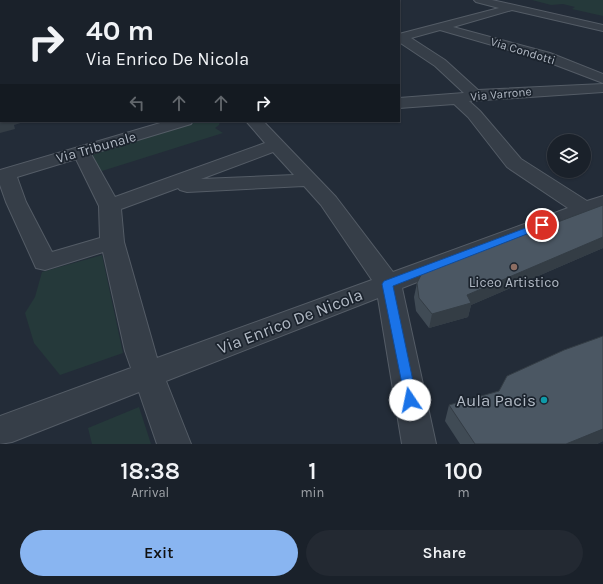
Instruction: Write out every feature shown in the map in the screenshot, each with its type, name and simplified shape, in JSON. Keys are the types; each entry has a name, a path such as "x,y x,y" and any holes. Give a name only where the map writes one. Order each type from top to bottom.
{"street":[{"path":"464,20 476,13 477,9 474,1 514,7 603,28"},
{"path":"400,38 514,7"},
{"name":"Via Condotti","path":"442,27 545,56 603,79"},
{"path":"400,38 423,49 464,83 466,97 474,114 514,163 594,206"},
{"name":"Via Varrone","path":"400,103 603,88"},
{"name":"Via Tribunale","path":"112,242 45,262 16,202 6,174 183,122"},
{"path":"255,122 329,201 388,284 419,444"},
{"path":"110,206 276,145"},
{"path":"81,152 110,206 112,242 140,351 174,444"},
{"path":"165,187 309,180"},
{"name":"Via Enrico De Nicola","path":"0,431 594,206"}],"green space":[{"path":"532,0 603,0 603,16 572,9 575,7 563,4 551,5"},
{"path":"197,122 220,122 219,125 215,128 223,133 102,171 86,155"},
{"path":"102,255 123,353 60,375 34,343 25,313 35,297 42,272"},
{"path":"139,407 151,444 92,444 88,428"}],"building":[{"name":"Liceo Artistico","path":"603,205 603,237 467,295 471,303 432,314 419,298 417,283 422,273"},
{"name":"Aula Pacis","path":"603,336 603,429 566,444 475,444 449,405 499,391 507,376 564,350"}],"place":[{"name":"Liceo Artistico","path":"514,267"},
{"name":"Aula Pacis","path":"544,400"}],"route":[{"path":"410,400 388,284 542,225"}]}
